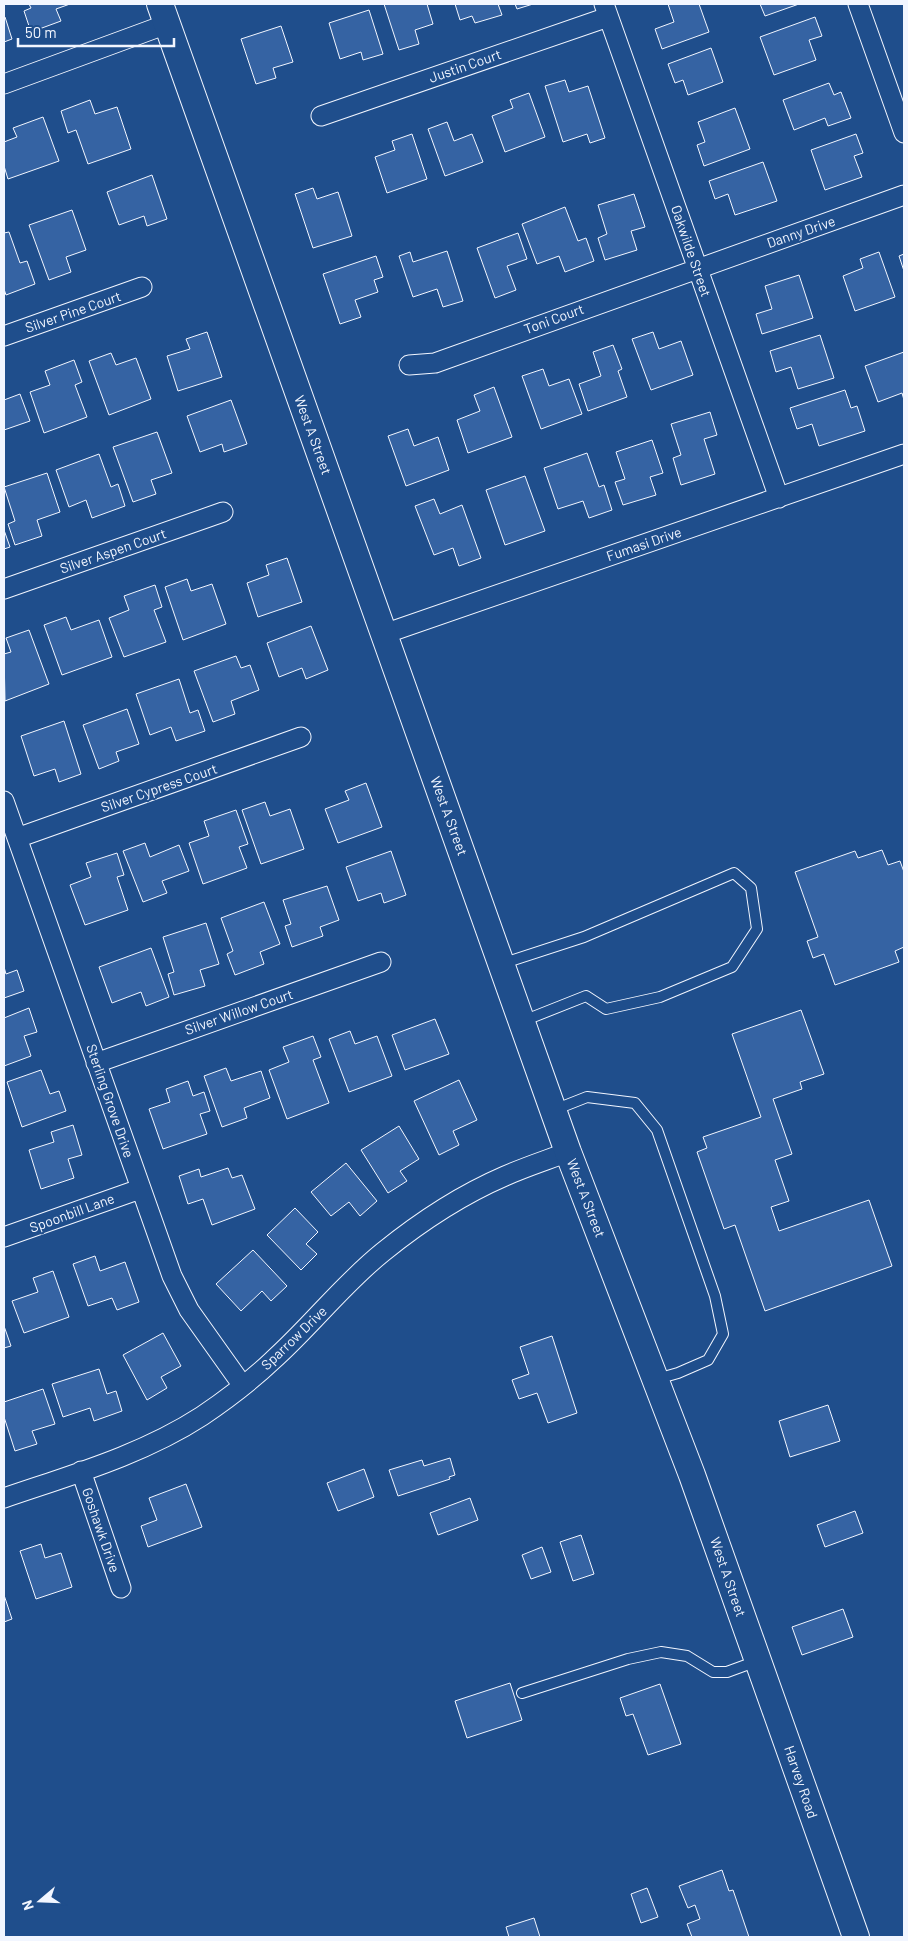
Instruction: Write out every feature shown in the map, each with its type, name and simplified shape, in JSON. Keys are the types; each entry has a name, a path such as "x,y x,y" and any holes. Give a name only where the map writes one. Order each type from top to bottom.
{"street":[{"path":"858,4 904,133"},
{"name":"Justin Court","path":"321,116 606,10"},
{"name":"Oakwilde Street","path":"606,10 779,498"},
{"path":"4,84 164,14"},
{"name":"West A Street","path":"164,14 568,1152 656,1379 746,1626"},
{"name":"Danny Drive","path":"697,268 904,195"},
{"name":"Toni Court","path":"409,365 435,362 697,268"},
{"name":"Silver Pine Court","path":"4,336 142,287"},
{"name":"Fumasi Drive","path":"384,634 904,454"},
{"name":"Silver Aspen Court","path":"4,589 222,512"},
{"name":"Silver Cypress Court","path":"17,838 301,738"},
{"name":"Sterling Grove Drive","path":"4,801 172,1276 189,1310 243,1386"},
{"name":"Silver Willow Court","path":"96,1062 381,962"},
{"name":"Sparrow Drive","path":"4,1498 149,1445 201,1417 274,1360 382,1253 423,1222 466,1195 504,1176 568,1152"},
{"name":"Spoonbill Lane","path":"4,1237 140,1189"},
{"name":"Goshawk Drive","path":"81,1471 121,1588"},
{"name":"Harvey Road","path":"746,1626 856,1937"}],"lane":[{"path":"501,964 584,937 734,873 751,888 757,929 732,967 660,996 606,1009 586,996 522,1021"},
{"path":"553,1110 587,1097 635,1103 657,1130 715,1296 723,1334 708,1360 678,1373 656,1379"},
{"path":"522,1693 628,1659 661,1652 687,1656 713,1672 727,1672 758,1660"}],"building":[{"path":"29,4 70,4 56,9 61,21 31,32 24,11 31,8"},
{"path":"384,4 427,4 433,24 415,30 419,44 399,50"},
{"path":"455,4 498,4 502,15 475,23 472,16 460,20"},
{"path":"515,4 533,4 517,9"},
{"path":"668,4 699,4 709,32 662,49 655,29 674,22"},
{"path":"760,4 799,4 765,16"},
{"path":"369,10 383,54 363,60 361,52 340,59 329,23"},
{"path":"815,17 822,36 809,40 816,60 774,75 760,37"},
{"path":"4,18 12,39 4,42"},
{"path":"281,26 293,62 273,68 276,78 256,84 241,39"},
{"path":"711,48 723,82 688,95 683,80 675,83 668,64"},
{"path":"565,80 569,92 588,86 605,138 590,143 587,134 563,142 545,86"},
{"path":"829,83 834,95 841,92 851,118 828,126 825,118 794,130 783,100"},
{"path":"529,93 545,137 505,152 492,116 513,108 510,100"},
{"path":"90,100 95,114 117,107 131,149 88,164 76,130 68,133 61,111"},
{"path":"735,108 750,149 704,166 697,145 705,142 698,122"},
{"path":"43,117 59,161 8,179 4,166 4,142 17,137 13,128"},
{"path":"447,122 454,141 472,134 483,162 445,176 428,129"},
{"path":"412,134 427,179 387,193 375,157 395,150 392,141"},
{"path":"856,134 863,153 854,156 862,177 825,190 811,150"},
{"path":"763,162 777,201 735,215 728,194 715,199 709,181"},
{"path":"152,175 167,219 147,226 144,216 119,225 107,192"},
{"path":"313,188 317,199 338,192 352,236 313,248 295,194"},
{"path":"634,194 645,227 631,231 637,250 605,260 598,238 607,234 598,205"},
{"path":"565,207 578,241 586,238 594,261 565,272 559,256 537,264 522,224"},
{"path":"72,210 86,250 66,257 71,272 49,280 29,225"},
{"path":"9,232 20,263 27,261 35,284 6,295 4,289 4,233"},
{"path":"518,233 527,259 507,266 516,290 495,298 477,248"},
{"path":"447,251 463,301 443,307 437,289 413,297 399,256 410,252 413,262"},
{"path":"879,252 895,297 855,311 843,276 863,268 860,259"},
{"path":"904,254 904,271 899,256"},
{"path":"376,256 383,277 374,280 378,292 355,300 361,317 340,324 323,274"},
{"path":"799,275 813,318 762,334 756,314 772,309 765,286"},
{"path":"207,332 222,377 178,391 167,356 190,349 186,339"},
{"path":"653,332 659,349 681,341 693,375 651,390 632,339"},
{"path":"820,335 834,378 798,389 791,367 776,372 770,351"},
{"path":"613,345 622,369 618,371 627,397 588,411 579,384 601,376 593,352"},
{"path":"904,352 904,400 902,393 878,402 865,366"},
{"path":"111,353 116,365 136,358 151,399 109,415 89,361"},
{"path":"74,360 82,382 75,385 87,417 44,433 30,392 50,385 45,371"},
{"path":"543,369 549,386 569,379 582,414 541,429 522,376"},
{"path":"494,387 512,437 468,453 457,420 480,411 474,395"},
{"path":"845,390 851,408 857,406 865,431 819,446 812,424 797,429 790,408"},
{"path":"20,394 30,421 4,430 4,400"},
{"path":"231,400 247,444 224,452 222,444 200,452 187,416"},
{"path":"710,412 717,435 704,439 715,474 681,485 673,458 681,455 671,424"},
{"path":"408,429 414,446 438,437 449,470 406,486 388,436"},
{"path":"157,432 172,473 151,480 156,494 133,502 113,447"},
{"path":"652,440 663,473 650,477 656,495 623,505 615,482 625,479 616,452"},
{"path":"587,453 599,487 604,485 612,510 589,518 583,501 558,509 544,468"},
{"path":"99,454 111,487 118,484 125,506 92,518 86,500 69,507 56,470"},
{"path":"47,473 60,512 37,520 42,536 15,545 8,524 15,521 4,487"},
{"path":"525,476 545,531 505,545 486,490"},
{"path":"434,499 440,514 462,505 481,558 459,566 453,548 434,555 415,506"},
{"path":"4,530 10,547 4,549"},
{"path":"287,558 302,602 258,617 247,583 269,575 266,565"},
{"path":"187,579 191,591 212,584 226,624 183,640 165,587"},
{"path":"155,585 162,607 154,610 166,642 124,657 109,618 129,610 124,596"},
{"path":"66,617 71,630 99,620 112,657 62,675 44,625"},
{"path":"311,626 328,670 306,679 302,668 279,677 267,643"},
{"path":"29,630 49,684 5,701 4,654 11,652 6,638"},
{"path":"236,656 241,668 250,665 259,690 231,701 235,714 213,722 194,671"},
{"path":"179,679 190,713 198,710 205,731 176,741 171,727 150,735 136,694"},
{"path":"127,709 139,744 116,752 119,761 99,769 83,725"},
{"path":"64,721 81,774 59,782 55,769 34,776 21,736"},
{"path":"366,783 382,827 338,843 325,809 349,800 345,791"},
{"path":"265,802 270,816 290,809 304,849 261,864 242,810"},
{"path":"236,810 248,844 239,847 247,868 203,884 189,843 209,836 204,821"},
{"path":"145,843 150,857 179,845 189,871 162,881 167,893 143,902 123,851"},
{"path":"882,850 888,865 900,861 904,872 904,947 895,951 899,962 835,985 824,954 813,958 807,941 818,937 795,872 855,851 858,858"},
{"path":"391,851 406,895 384,903 381,893 358,901 346,867"},
{"path":"117,853 124,875 117,877 128,910 85,925 70,885 91,877 86,863"},
{"path":"327,886 339,920 320,927 323,936 292,947 285,926 291,924 283,900"},
{"path":"264,902 280,944 260,952 264,964 235,975 227,954 233,951 221,918"},
{"path":"206,923 219,964 200,970 205,986 174,995 168,974 174,972 163,937"},
{"path":"151,948 169,997 146,1006 141,992 112,1003 99,967"},
{"path":"4,967 6,974 17,970 24,991 4,998"},
{"path":"29,1008 37,1032 24,1036 31,1056 4,1066 4,1018"},
{"path":"801,1010 824,1074 800,1082 802,1089 773,1099 792,1154 775,1160 789,1201 771,1207 779,1231 869,1200 892,1266 765,1311 735,1225 724,1229 697,1152 707,1148 703,1137 761,1117 732,1034"},
{"path":"435,1019 449,1054 405,1070 392,1035"},
{"path":"350,1031 355,1044 377,1036 392,1076 349,1092 329,1039"},
{"path":"313,1036 321,1057 313,1060 329,1103 287,1119 269,1070 289,1062 283,1047"},
{"path":"226,1068 231,1081 261,1071 270,1098 244,1108 247,1118 222,1127 204,1076"},
{"path":"41,1070 50,1094 59,1091 66,1111 22,1127 7,1082"},
{"path":"459,1080 477,1120 453,1131 459,1145 439,1155 414,1101"},
{"path":"188,1081 193,1096 204,1092 210,1111 200,1114 207,1134 163,1149 149,1109 170,1102 166,1089"},
{"path":"73,1125 82,1155 68,1159 74,1178 41,1189 29,1150 54,1142 51,1132"},
{"path":"399,1126 419,1159 400,1171 407,1181 388,1193 361,1150"},
{"path":"346,1163 377,1201 360,1216 349,1202 331,1216 311,1192"},
{"path":"228,1168 232,1178 242,1175 255,1209 212,1225 203,1199 188,1204 179,1176 199,1169 201,1177"},
{"path":"295,1208 318,1232 306,1244 317,1254 301,1270 267,1235"},
{"path":"253,1250 287,1286 271,1301 262,1291 241,1311 216,1284"},
{"path":"95,1256 100,1271 125,1262 139,1302 117,1310 112,1298 88,1306 73,1264"},
{"path":"53,1271 69,1317 24,1333 12,1301 38,1292 33,1278"},
{"path":"4,1326 11,1346 4,1348"},
{"path":"163,1333 181,1366 161,1377 167,1388 147,1400 123,1355"},
{"path":"552,1336 577,1413 548,1423 537,1393 519,1399 512,1380 529,1374 520,1347"},
{"path":"99,1369 107,1394 116,1391 122,1411 94,1421 90,1408 63,1417 52,1384"},
{"path":"43,1389 55,1424 32,1431 37,1444 15,1451 4,1417 4,1402"},
{"path":"828,1405 840,1441 790,1457 779,1421"},
{"path":"450,1458 455,1475 449,1477 450,1479 398,1496 389,1470 422,1460 424,1466"},
{"path":"364,1469 374,1497 338,1511 327,1483"},
{"path":"186,1484 202,1527 148,1547 141,1526 157,1520 149,1498"},
{"path":"470,1498 478,1520 438,1535 430,1513"},
{"path":"855,1511 863,1533 825,1547 817,1525"},
{"path":"581,1535 594,1574 573,1581 560,1542"},
{"path":"41,1544 45,1558 61,1553 72,1587 36,1599 20,1551"},
{"path":"542,1547 551,1572 531,1579 522,1555"},
{"path":"4,1595 12,1619 4,1622"},
{"path":"843,1609 853,1637 802,1655 792,1627"},
{"path":"510,1683 522,1720 467,1738 455,1701"},
{"path":"660,1684 681,1744 648,1755 633,1714 626,1716 620,1698"},
{"path":"722,1870 729,1891 733,1890 749,1937 692,1937 687,1924 700,1919 695,1905 688,1908 679,1886"},
{"path":"647,1888 658,1917 641,1923 631,1894"},
{"path":"534,1918 540,1937 509,1937 506,1927"}]}
